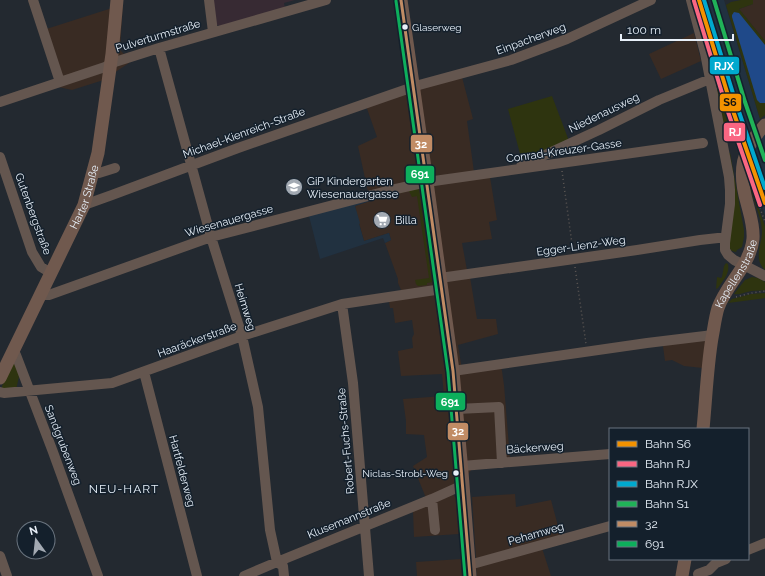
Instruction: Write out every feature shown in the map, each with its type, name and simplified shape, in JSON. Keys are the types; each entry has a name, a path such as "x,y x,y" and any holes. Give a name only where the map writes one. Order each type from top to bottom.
{"main road":[{"name":"Harter Straße","path":"0,378 84,204 98,153 117,0"},
{"path":"401,0 453,371 470,571"},
{"name":"Kapellenstraße","path":"703,428 705,396 716,314 727,291 744,265 751,248 753,230 743,184 742,168 751,142 765,125"},
{"path":"682,576 685,560"}],"street":[{"path":"33,0 60,82"},
{"path":"209,0 213,32"},
{"name":"Pulverturmstraße","path":"0,102 159,48 326,0"},
{"name":"Einpacherweg","path":"413,87 511,60 567,39 651,0"},
{"path":"691,0 710,79 725,154 730,204 724,246 726,252 734,260 765,276"},
{"name":"Heimweg","path":"159,48 210,236 242,336 258,407 270,530 277,562 283,566 284,576"},
{"name":"Niedenausweg","path":"509,171 599,130 659,100 710,79"},
{"name":"Michael-Kienreich-Straße","path":"84,204 293,128 413,87"},
{"name":"Conrad-Kreuzer-Gasse","path":"427,182 703,143"},
{"name":"Gutenbergstraße","path":"0,157 32,252 40,267 51,273"},
{"path":"93,172 99,173 115,168"},
{"name":"Wiesenauergasse","path":"41,294 45,296 50,295 210,236 427,182"},
{"name":"Egger-Lienz-Weg","path":"441,283 574,258 700,240 725,238"},
{"name":"Haaräckerstraße","path":"0,392 29,391 112,383 242,336 342,304 441,283"},
{"name":"Robert-Fuchs-Straße","path":"342,304 353,383 369,576"},
{"path":"453,371 713,334"},
{"path":"13,350 29,391"},
{"name":"Hartfelderweg","path":"144,372 197,576"},
{"name":"Sandgrubenweg","path":"29,391 98,576"},
{"path":"457,409 499,407 502,463"},
{"name":"Bäckerweg","path":"462,466 609,454"},
{"name":"Klusemannstraße","path":"244,576 432,500 463,485"},
{"path":"432,500 435,530"},
{"name":"Pehamweg","path":"470,571 609,526"},
{"path":"749,550 765,543"},
{"path":"0,556 7,576"},
{"path":"698,574 709,570 716,563 724,560"}],"path":[{"path":"736,143 752,188"},
{"path":"561,163 588,352"},
{"path":"722,300 765,291"}],"shaded area":[{"path":"212,0 295,0 284,3 285,8 220,26 215,23"},
{"path":"694,0 724,0 760,119 751,128 741,146 736,135"},
{"path":"753,0 765,0 765,41 739,9 753,4"},
{"path":"123,2 120,50 124,54 130,52 129,63 114,73 113,77 72,90 58,87 40,31 109,9"},
{"path":"694,33 701,61 661,79 649,54"},
{"path":"462,77 473,119 467,121 474,172 490,177 497,220 489,222 492,239 462,243 467,270 470,277 477,319 496,319 498,334 458,345 462,370 501,364 510,459 472,469 453,494 456,498 459,534 414,537 413,511 426,498 413,466 427,457 424,435 406,434 403,399 444,396 442,374 401,376 398,351 413,348 412,338 414,334 412,320 395,323 393,308 390,308 389,302 401,290 385,243 391,240 389,233 364,241 355,206 370,201 358,146 377,137 365,103"},
{"path":"765,133 765,215 749,170 755,148"},
{"path":"369,199 370,201 355,206 364,241 389,233 391,240 385,243 383,238 320,259 309,216"},
{"path":"708,330 703,368 684,366 672,360 665,361 662,339 704,333"},
{"path":"515,494 516,507 551,500 561,537 542,548 551,576 477,576 472,497"},
{"path":"461,559 462,576 417,576 416,562"}],"green space":[{"path":"753,0 753,4 739,9 765,41 765,115 760,119 726,5 731,2"},
{"path":"703,30 735,133 728,135 725,135"},
{"path":"552,96 569,141 522,161 508,109"},
{"path":"728,153 730,153 744,230 742,247 736,252 729,248"},
{"path":"417,188 419,189 432,282 427,283 427,285 418,286 415,280 429,278 417,196 412,197 409,191 397,194"},
{"path":"750,188 765,226 765,270 759,261 762,231 759,214"},
{"path":"726,263 728,264 727,274 716,289 717,277 722,277"},
{"path":"752,277 758,278 765,282 765,290 734,294 745,280"},
{"path":"765,293 765,298 728,303 732,299 751,294"},
{"path":"14,362 20,372 16,390 2,388 2,386"}],"water":[{"path":"734,12 739,13 765,45 765,103 760,103 757,100 732,17"}],"rail line":[{"name":"S6","path":"699,0 731,105 765,203"},
{"name":"RJX","path":"704,0 736,103 765,188"},
{"name":"S1","path":"714,0 745,102 765,160"},
{"name":"RJ","path":"694,1 726,106 760,205"}],"transit line":[{"name":"32","path":"401,0 453,371 470,576"},
{"name":"691","path":"396,1 448,372 465,576"}],"place":[{"name":"Glaserweg","path":"405,27"},
{"name":"GiP Kindergarten Wiesenauergasse","path":"294,187"},
{"name":"Billa","path":"382,220"},
{"name":"Niclas-Strobl-Weg","path":"456,473"}],"district":[{"name":"NEU-HART","path":"124,489"}]}
